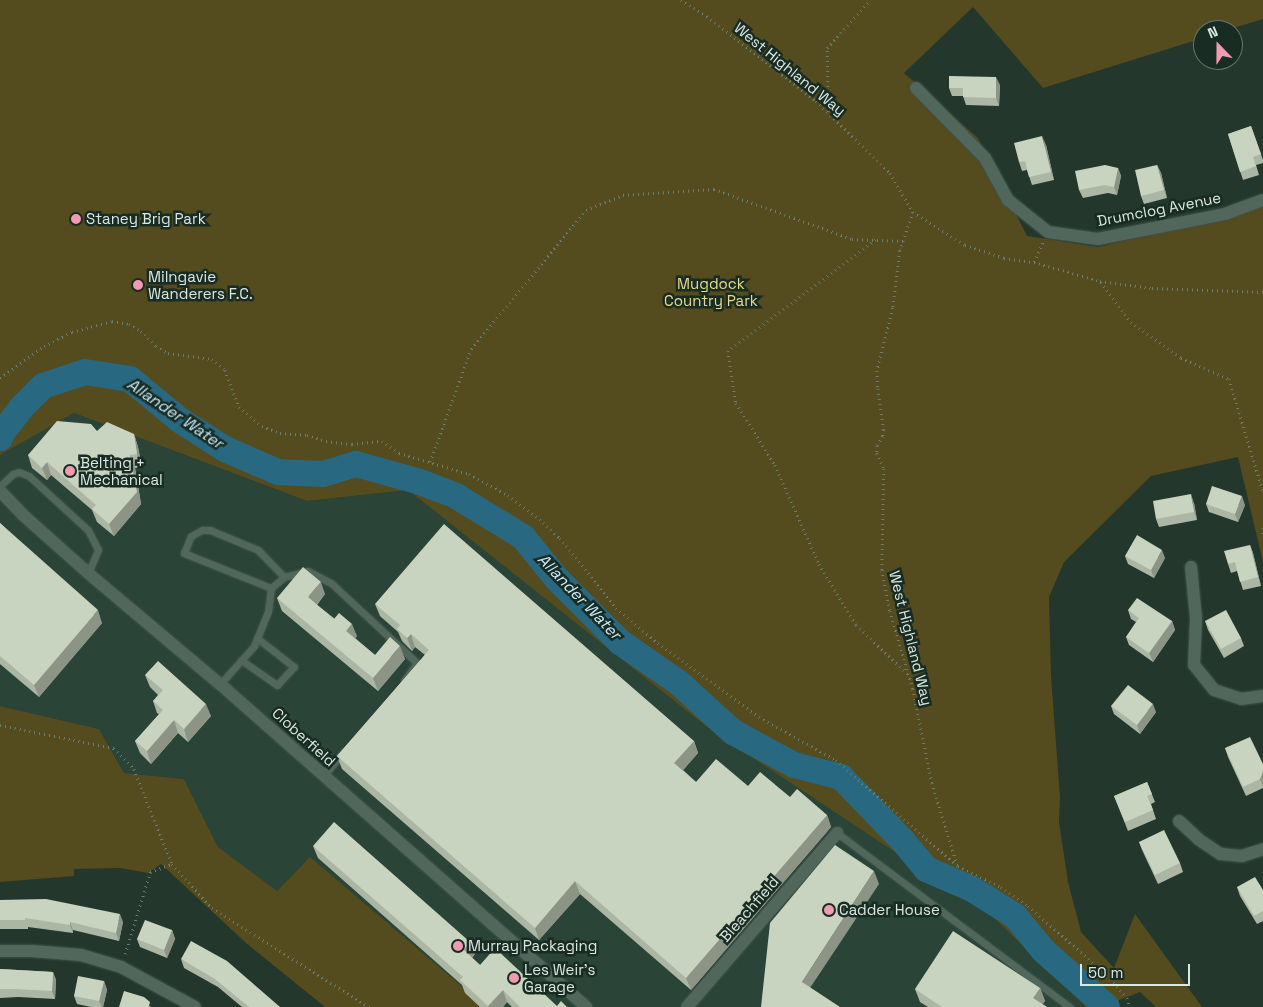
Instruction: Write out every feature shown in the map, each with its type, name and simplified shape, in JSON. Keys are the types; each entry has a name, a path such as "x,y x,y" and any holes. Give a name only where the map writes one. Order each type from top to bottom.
{"street":[{"path":"916,88 985,158 1008,200 1048,232"},
{"name":"Drumclog Avenue","path":"1048,232 1098,239 1225,214 1263,200"},
{"name":"Cloberfield","path":"0,491 23,515 88,573 220,684 323,776 370,814 586,1007"},
{"path":"1191,567 1196,618 1194,665 1214,690 1241,699 1263,696"},
{"path":"1179,821 1198,839 1220,854 1242,856 1263,848"},
{"name":"Bleachfield","path":"687,1007 837,833"},
{"path":"0,951 32,950 81,955 121,967 195,1007"}],"lane":[{"path":"0,486 13,474 19,472 29,476 88,530 98,550 88,573"},
{"path":"271,588 184,552 192,536 202,530 210,530 258,550 284,577"},
{"path":"220,684 254,646 268,612 271,588 284,577 308,571 331,583 418,662 401,685"},
{"path":"242,660 278,685 294,667 257,638"},
{"path":"323,776 349,746"},
{"path":"837,833 1070,1007"}],"path":[{"name":"West Highland Way","path":"681,0 707,16 828,112 890,173 914,212 903,240 895,277 893,308 877,370 884,430 884,436 877,446 877,453 884,469 882,570 890,611 908,674 932,783 958,866"},
{"path":"828,112 827,48 870,0"},
{"path":"430,462 471,349 586,210 623,195 714,189 852,239 903,240"},
{"path":"914,212 965,245 1004,258 1034,262 1100,280 1152,288 1263,292"},
{"path":"1034,262 1048,232"},
{"path":"878,240 728,351 736,403 774,465 819,564 856,625 908,674"},
{"path":"1100,280 1131,322 1181,358 1228,379 1263,491"},
{"path":"0,378 44,346 72,332 112,321 129,324 141,331 156,346 168,352 212,359 225,370 239,407 262,426 280,433 307,435 352,444 382,441 399,453 469,474 508,495 536,516 560,538 616,608 658,643 759,717 836,760 958,866 1001,887 1028,906 1107,975 1127,998 1130,1007"},
{"path":"1263,528 1263,536"},
{"path":"0,725 114,748 134,769 172,864 212,908 370,1007"},
{"path":"121,967 150,872 172,864"}],"shaded area":[{"path":"74,413 307,501 408,490 712,731 993,917 1086,1007 486,1007 309,858 277,891 218,847 184,779 124,773 99,729 0,706 0,455"}],"green space":[{"name":"Mugdock Country Park","path":"0,0 1263,0 1263,19 1243,25 1243,20 1193,20 1193,41 1043,88 973,7 904,73 978,138 1027,236 1098,247 1263,207 1263,562 1238,457 1151,476 1064,562 1049,597 1051,676 1060,797 1059,822 1068,882 1081,932 1114,968 1135,914 1202,1007 1156,1007 1140,992 1101,1007 1086,1007 993,917 712,731 408,490 307,501 74,413 0,455"},
{"path":"0,706 99,729 124,773 184,779 218,847 277,891 310,857 486,1007 325,1007 246,943 161,864 148,873 120,868 74,869 74,876 0,882"}],"building":[{"path":"949,76 996,77 996,98 963,97 963,88 949,88"},
{"path":"1251,126 1261,154 1253,157 1256,166 1240,172 1228,134"},
{"path":"1042,136 1051,172 1029,177 1025,161 1019,162 1014,143"},
{"path":"1105,165 1118,168 1114,187 1105,185 1079,190 1075,171"},
{"path":"1157,165 1164,190 1141,196 1135,170"},
{"path":"57,421 91,424 97,431 107,422 134,434 137,454 130,455 137,492 109,524 92,509 96,505 47,462 42,468 28,455"},
{"path":"1212,486 1242,496 1235,514 1206,504"},
{"path":"1191,494 1194,512 1156,519 1153,501"},
{"path":"0,523 98,610 34,685 0,656"},
{"path":"444,524 694,741 674,763 696,782 716,759 748,786 760,772 790,797 797,789 827,815 686,978 575,881 535,928 337,756 429,650 411,634 407,638 397,629 400,625 375,604"},
{"path":"1137,535 1162,550 1151,570 1125,556"},
{"path":"1250,545 1258,577 1240,582 1235,562 1228,564 1224,551"},
{"path":"303,567 321,582 308,597 334,619 339,613 352,624 346,631 375,655 390,637 400,646 373,678 277,598"},
{"path":"1137,598 1172,621 1149,653 1126,637 1139,618 1128,610"},
{"path":"1226,610 1241,638 1221,649 1205,621"},
{"path":"158,661 206,704 184,729 174,720 147,751 135,741 163,710 153,701 163,690 145,675"},
{"path":"1128,685 1153,704 1137,725 1111,706"},
{"path":"1250,737 1263,764 1263,771 1260,779 1243,787 1225,748"},
{"path":"1147,782 1152,794 1147,796 1153,810 1125,822 1114,796"},
{"path":"334,822 470,942 464,950 480,965 495,948 557,1006 561,1001 567,1007 520,1007 503,990 488,1006 460,980 463,977 313,846"},
{"path":"1164,830 1180,863 1155,875 1139,842"},
{"name":"Cadder House","path":"835,845 874,871 802,982 840,1007 761,1007 770,923"},
{"path":"1255,877 1263,890 1263,911 1254,916 1237,887"},
{"path":"46,899 120,914 116,933 70,922 70,925 25,918 25,920 0,920 0,900"},
{"path":"145,920 172,930 164,950 137,939"},
{"name":"Cadder House","path":"953,931 1040,988 1033,998 1047,1007 942,1007 915,989"},
{"path":"191,941 227,961 280,1007 249,1007 215,979 181,959"},
{"path":"0,969 53,972 52,991 0,989"},
{"path":"78,976 104,981 99,1001 74,996"},
{"path":"124,991 144,997 150,1002 149,1006 151,1007 119,1007"}],"waterway":[{"name":"Allander Water","path":"0,438 22,407 43,386 85,372 130,379 181,421 225,449 278,472 323,474 356,464 420,482 456,496 523,537 558,580 620,642 679,683 733,732 794,765 841,777 902,840 926,869 972,889 1015,916 1044,951 1107,1007"}],"place":[{"name":"Staney Brig Park","path":"76,219"},
{"name":"Milngavie Wanderers F.C.","path":"138,285"},
{"name":"Belting + Mechanical","path":"70,471"},
{"name":"Cadder House","path":"829,910"},
{"name":"Murray Packaging","path":"458,946"},
{"name":"Les Weir's Garage","path":"514,978"}]}
